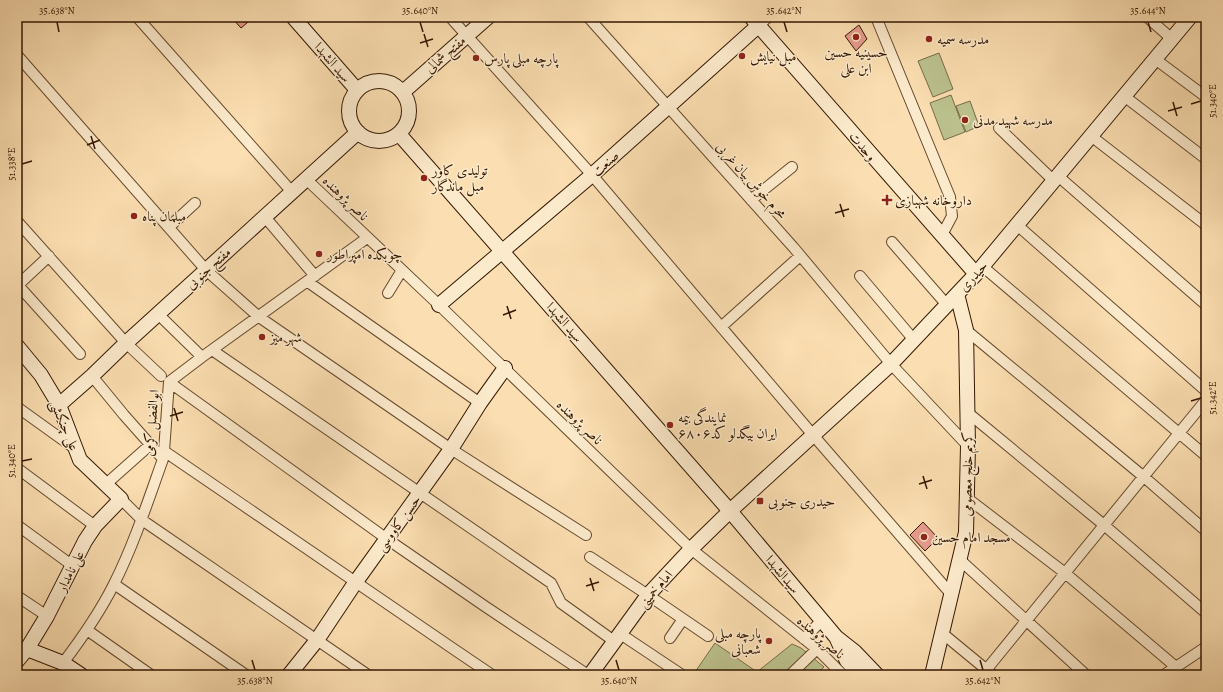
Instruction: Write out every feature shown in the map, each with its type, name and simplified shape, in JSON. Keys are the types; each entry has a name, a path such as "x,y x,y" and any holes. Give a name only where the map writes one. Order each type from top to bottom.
{"street":[{"path":"137,17 292,192"},
{"name":"سید الشهدا","path":"293,17 357,90"},
{"path":"450,17 592,175 813,435 951,594"},
{"name":"مفتح شمالی","path":"402,92 488,17"},
{"name":"محرم خوش بیان غربی","path":"588,17 800,256 891,364 968,446"},
{"path":"876,17 950,197 952,216 942,235"},
{"path":"1147,17 1172,39"},
{"name":"حیدری","path":"730,511 891,364 947,305 979,270 1190,17"},
{"name":"صنعت","path":"439,305 592,175 668,107 759,20"},
{"name":"وحدت","path":"759,20 942,235 979,270"},
{"path":"17,55 206,270 259,317 451,448 586,535"},
{"path":"1156,59 1206,97"},
{"path":"375,81 386,81 395,85 402,92 407,100 409,109 405,127 399,134 391,139 373,141 365,138 352,125 349,116 349,106 352,97 357,90 366,84 375,81"},
{"path":"1124,96 1206,159"},
{"path":"999,128 1206,305"},
{"name":"مفتح جنوبی","path":"58,405 92,376 126,343 358,132"},
{"name":"سید الشهدا","path":"399,134 730,511"},
{"path":"1091,136 1206,225"},
{"path":"751,200 792,167"},
{"name":"ناصر پژوهنده","path":"306,179 505,368 691,549 817,649 843,675"},
{"path":"169,227 195,203"},
{"path":"265,217 312,279 480,403"},
{"path":"17,221 126,343 165,379 387,539 589,675"},
{"path":"1017,224 1206,391"},
{"name":"ابوالفضل کرمی","path":"63,663 87,630 114,584 142,520 164,455 165,379 202,357 368,238"},
{"path":"892,242 947,305"},
{"path":"49,256 18,285 80,354"},
{"path":"721,327 800,256"},
{"path":"388,292 402,270"},
{"path":"979,270 1206,456"},
{"path":"860,276 914,340"},
{"name":"کریم خلج معصومی","path":"932,675 966,532 968,446 966,330 957,294"},
{"path":"158,314 202,357"},
{"path":"966,330 1144,477 1206,531"},
{"name":"علی چنکشی","path":"17,346 41,375 58,405 80,460 120,499"},
{"path":"212,350 550,583 561,603 682,675"},
{"name":"حسن کاووسی","path":"289,675 317,640 505,368"},
{"path":"92,376 150,445 492,675"},
{"path":"942,633 987,673 1027,620 1206,400"},
{"path":"17,407 74,448"},
{"path":"967,412 1104,525 1206,613"},
{"path":"105,485 150,445"},
{"path":"17,468 96,526"},
{"path":"967,498 1065,573 1176,667"},
{"path":"120,499 142,520 368,675"},
{"name":"علی نامدار","path":"17,661 47,616 84,541 120,499"},
{"name":"امام خمینی","path":"589,675 648,595 691,549 730,511"},
{"name":"سیدالشهدا","path":"730,511 836,636 855,652 878,675"},
{"path":"17,525 73,566"},
{"path":"590,557 708,636"},
{"path":"959,559 1086,675"},
{"path":"114,584 246,675"},
{"path":"17,596 47,616"},
{"path":"670,638 683,619"},
{"path":"804,639 822,620"},
{"path":"87,630 151,675"},
{"name":"سیدالشهدا","path":"836,636 847,660 860,675"},
{"path":"1164,675 1206,647"},
{"path":"27,648 63,663 81,675"},
{"path":"790,675 817,649"}],"green space":[{"path":"939,53 953,89 933,97 918,61"},
{"path":"951,95 965,132 944,140 930,103"},
{"path":"970,101 979,126 966,132 956,106"},
{"path":"715,643 757,672 792,644 801,648 824,667 816,675 693,675"}],"building":[{"path":"231,17 254,17 241,28"},
{"name":"حسینیه حسین ابن علی","path":"859,25 867,39 856,51 845,36"},
{"name":"مسجد امام حسین","path":"923,522 938,538 925,551 910,535"}],"place":[{"name":"حسینیه حسین ابن علی","path":"856,37"},
{"name":"مدرسه سمیه","path":"929,39"},
{"name":"مبل نیایش","path":"742,56"},
{"name":"پارچه مبلی پارس","path":"476,58"},
{"name":"مدرسه شهید مدنی","path":"965,120"},
{"name":"تولیدی کاور مبل ماندگار","path":"424,178"},
{"name":"داروخانه شهبازی","path":"887,200"},
{"name":"مبلمان پناه","path":"134,216"},
{"name":"چوبکده امپراطور","path":"319,254"},
{"name":"شهر میز","path":"262,337"},
{"name":"نمایندگی بیمه ایران بیگدلو کد۶۸۰۶","path":"670,425"},
{"name":"حیدری جنوبی","path":"760,501"},
{"name":"مسجد امام حسین","path":"924,537"},
{"name":"پارچه مبلی شعبانی","path":"769,641"}]}
